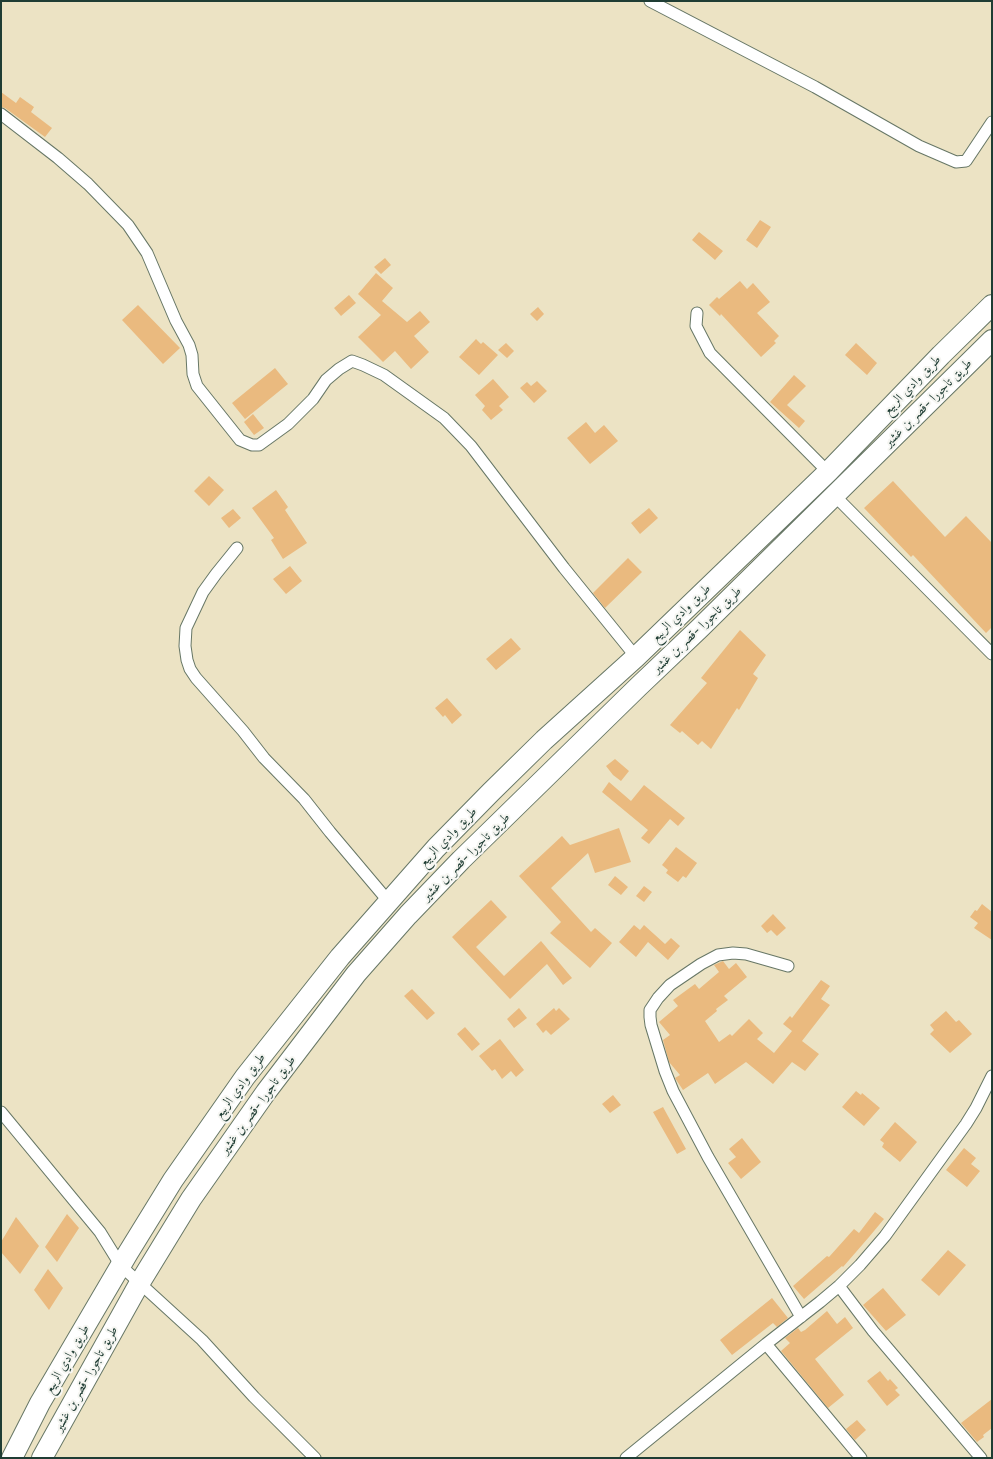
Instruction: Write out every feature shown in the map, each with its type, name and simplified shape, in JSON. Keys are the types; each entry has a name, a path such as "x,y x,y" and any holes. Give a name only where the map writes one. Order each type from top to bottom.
{"highway":[{"name":"طريق وادي الربيع","path":"12,1458 40,1403 173,1180 245,1078 340,957 436,848 491,792 544,740 636,657 828,472 941,355 992,305"},
{"name":"طريق تاجورا -قصر بن غشير","path":"42,1458 139,1284 190,1199 266,1092 356,974 408,915 461,860 700,628 992,340"}],"street":[{"path":"650,1 816,87 919,146 956,162 966,161 992,122"},
{"path":"1,114 58,158 88,184 128,225 147,252 176,321 189,345 192,355 192,374 197,386 240,440 252,445 259,445 288,424 313,399 326,380 338,369 352,361 384,375 444,418 471,446 564,568 636,657"},
{"path":"697,313 696,326 710,353 828,472"},
{"path":"834,495 992,654"},
{"path":"237,548 203,592 186,628 185,646 190,670 243,731 264,758 304,799 389,902"},
{"path":"788,966 746,954 733,953 718,955 701,964 670,985 658,998 650,1010 650,1017 665,1071 673,1091 708,1157 801,1318"},
{"path":"626,1458 766,1344 801,1318 839,1286 860,1265 885,1236 935,1167 976,1108 992,1076"},
{"path":"1,1112 100,1232 121,1266 202,1340 254,1397 315,1458"},
{"path":"839,1286 873,1331 981,1458"},
{"path":"766,1344 861,1458"}],"building":[{"path":"1,92 16,103 20,97 34,107 31,112 52,128 45,137 5,108 1,107"},
{"path":"760,220 771,227 757,248 746,240"},
{"path":"699,232 723,251 715,260 692,240"},
{"path":"385,258 391,265 381,274 374,267"},
{"path":"376,273 393,288 382,301 407,322 420,311 430,322 414,336 429,352 411,369 395,351 383,362 358,337 381,315 358,294"},
{"path":"740,281 747,289 753,283 770,302 757,313 779,336 774,341 776,343 761,357 721,314 720,316 709,305 717,297 719,299"},
{"path":"349,295 356,303 341,316 334,308"},
{"path":"138,305 180,348 163,364 122,320"},
{"path":"538,307 544,314 537,321 530,314"},
{"path":"476,339 481,344 483,342 498,355 479,375 459,357"},
{"path":"506,343 514,351 507,358 498,350"},
{"path":"856,343 877,363 867,375 845,355"},
{"path":"275,368 288,384 245,419 232,403"},
{"path":"794,375 806,386 787,405 805,421 799,428 770,402"},
{"path":"493,379 509,397 499,406 503,410 491,420 482,410 485,406 475,395"},
{"path":"537,381 547,391 534,403 520,388 527,382 531,386"},
{"path":"253,414 264,428 254,435 244,422"},
{"path":"586,422 595,433 604,425 618,441 590,464 567,438"},
{"path":"209,476 224,490 209,506 194,491"},
{"path":"893,481 945,537 966,516 992,543 992,627 986,633 913,555 911,557 864,508"},
{"path":"276,490 288,507 285,510 307,543 283,559 271,540 274,538 252,508"},
{"path":"649,508 658,518 640,534 631,523"},
{"path":"233,509 241,518 229,528 221,518"},
{"path":"628,558 642,572 605,608 593,593"},
{"path":"290,566 302,581 286,594 273,579"},
{"path":"740,630 766,655 753,674 758,678 739,710 737,708 711,749 702,741 698,745 682,731 680,733 670,725 707,683 701,678"},
{"path":"511,638 521,649 496,670 486,659"},
{"path":"447,698 462,715 452,724 445,715 443,717 435,708"},
{"path":"615,759 629,771 621,781 613,775 606,766"},
{"path":"609,782 631,801 644,785 685,818 678,826 670,819 649,844 641,838 648,830 602,792"},
{"path":"619,828 631,862 595,873 588,853 551,888 591,932 595,928 612,943 590,968 550,933 561,922 519,876 562,836 570,845"},
{"path":"676,847 697,863 686,878 683,876 678,882 666,873 668,870 662,865"},
{"path":"615,876 628,887 621,895 608,885"},
{"path":"644,886 652,892 644,902 636,896"},
{"path":"491,900 507,917 476,947 504,976 541,941 572,978 563,985 547,964 510,999 452,937"},
{"path":"982,904 992,912 992,940 974,928 978,923 970,917"},
{"path":"773,914 786,928 777,936 771,930 767,933 761,926"},
{"path":"634,925 640,930 644,925 665,944 671,938 680,946 668,960 648,942 636,957 619,942"},
{"path":"723,961 729,969 736,963 747,977 724,996 728,1000 716,1009 717,1011 705,1021 719,1042 730,1034 732,1036 749,1019 763,1033 757,1039 774,1053 792,1031 783,1024 790,1016 792,1018 821,980 830,986 821,999 830,1005 802,1041 819,1054 805,1071 792,1062 773,1084 746,1062 715,1084 708,1073 683,1090 675,1078 680,1075 669,1062 663,1040 670,1035 659,1022 678,1006 673,1000 695,984 699,989 719,972 714,965"},
{"path":"412,989 435,1013 427,1020 404,996"},
{"path":"519,1008 527,1018 514,1028 507,1019"},
{"path":"554,1008 556,1011 559,1008 570,1019 551,1035 546,1030 543,1033 536,1024"},
{"path":"946,1011 956,1022 959,1020 972,1034 950,1053 930,1034 934,1030 930,1025"},
{"path":"465,1027 480,1044 472,1051 457,1034"},
{"path":"500,1039 524,1070 516,1077 511,1071 502,1079 495,1069 492,1071 479,1056"},
{"path":"856,1091 861,1095 862,1093 880,1108 864,1126 842,1107"},
{"path":"613,1095 621,1105 610,1113 602,1104"},
{"path":"663,1107 686,1149 677,1154 653,1112"},
{"path":"895,1122 917,1142 900,1162 882,1147 884,1143 880,1140"},
{"path":"742,1138 761,1162 741,1179 728,1163 736,1157 729,1149"},
{"path":"964,1148 976,1158 971,1164 980,1171 967,1187 946,1170"},
{"path":"875,1212 884,1219 843,1267 842,1266 804,1299 793,1286 827,1256 829,1257 854,1229 859,1233"},
{"path":"67,1214 79,1228 57,1262 45,1247"},
{"path":"16,1217 39,1246 20,1274 1,1252 1,1242"},
{"path":"948,1250 966,1265 939,1296 921,1280"},
{"path":"48,1269 63,1288 49,1310 34,1290"},
{"path":"883,1288 906,1315 886,1331 863,1305"},
{"path":"772,1298 788,1318 777,1327 773,1323 732,1355 720,1340"},
{"path":"827,1311 837,1324 845,1317 853,1328 815,1359 844,1395 828,1408 781,1351 790,1343 785,1338 798,1328 801,1332 805,1330"},
{"path":"880,1371 888,1381 890,1379 898,1388 895,1390 900,1395 887,1406 867,1381"},
{"path":"992,1399 992,1428 977,1442 961,1423"},
{"path":"857,1420 866,1430 855,1440 846,1429"}]}
